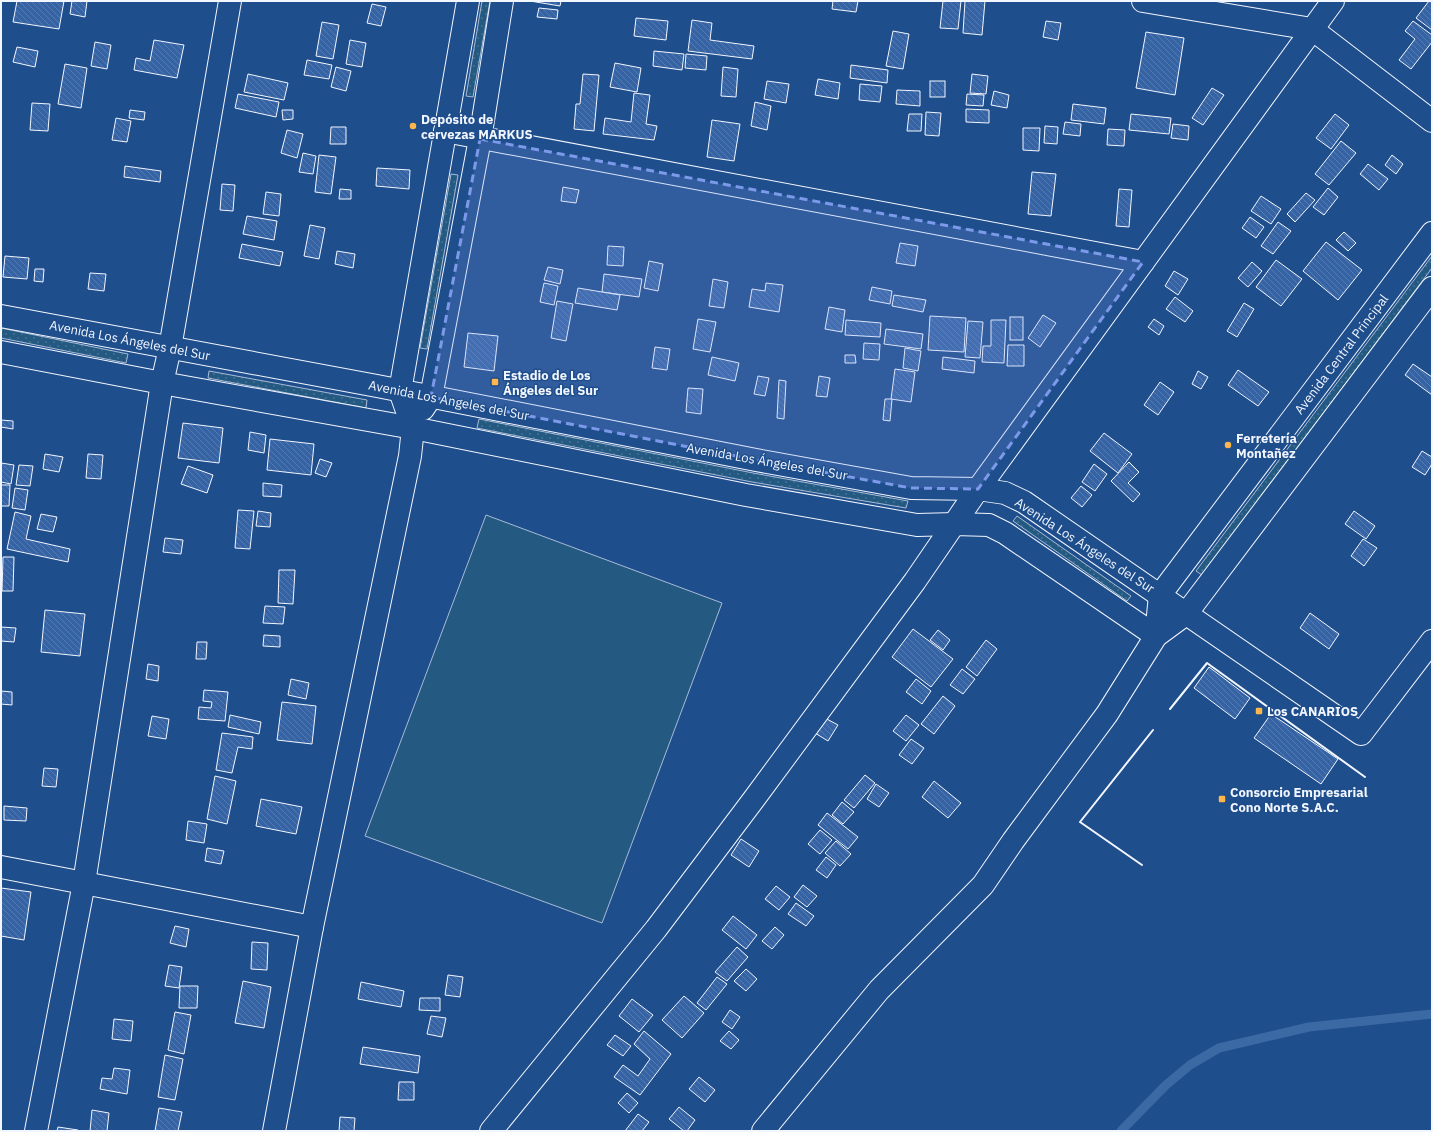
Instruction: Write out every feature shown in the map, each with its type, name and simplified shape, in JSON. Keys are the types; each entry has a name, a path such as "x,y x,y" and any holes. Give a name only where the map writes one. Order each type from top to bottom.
{"street":[{"path":"36,1131 84,883 162,383 170,348 230,1"},
{"path":"413,428 400,390 468,1"},
{"path":"274,1131 312,926 410,456 413,428 431,397 480,139 502,1"},
{"path":"491,1131 656,930 754,800 1333,1"},
{"path":"1156,2 1312,29 1432,121"},
{"path":"445,131 480,139 1143,262"},
{"name":"Avenida Central Principal","path":"1160,594 1432,233"},
{"path":"763,1131 879,990 983,884 1107,714 1156,636 1186,614 1432,288"},
{"name":"Avenida Los Ángeles del Sur","path":"1,316 400,390 756,460 911,488 978,489 1005,493 1024,502 1160,594 1186,614 1361,734 1432,641"},
{"path":"1,352 162,383 413,428 746,495 918,525 989,525 1005,533 1156,636"},
{"path":"1156,636 1160,594"},
{"path":"1,867 312,926"}],"highlighted area":[{"path":"480,139 1143,262 978,489 911,488 756,460 431,397"}],"shaded area":[{"path":"482,1 490,1 473,97 466,96"},
{"path":"451,174 458,175 427,349 420,348"},
{"path":"1432,256 1432,268 1202,575 1196,571"},
{"path":"1,328 128,354 126,363 1,338"},
{"path":"209,371 367,400 366,408 208,378"},
{"path":"479,419 753,473 908,501 906,508 752,482 477,428"},
{"path":"486,515 722,603 602,923 365,836"},
{"path":"1017,516 1131,596 1127,601 1013,521"}],"building":[{"path":"17,1 64,1 59,29 13,22"},
{"path":"72,1 87,1 85,17 70,14"},
{"path":"530,1 561,1 560,6"},
{"path":"833,1 858,1 856,12 832,9"},
{"path":"943,1 961,1 958,29 940,28"},
{"path":"965,1 985,1 982,35 963,33"},
{"path":"1429,1 1432,1 1432,30 1416,18"},
{"path":"372,4 386,7 381,26 367,23"},
{"path":"539,8 558,10 557,19 537,17"},
{"path":"636,18 668,21 666,40 634,36"},
{"path":"692,20 712,23 710,40 754,46 752,59 688,51"},
{"path":"1046,21 1061,23 1058,40 1043,37"},
{"path":"1413,21 1432,35 1432,42 1411,69 1399,60 1415,39 1405,31"},
{"path":"322,22 339,25 333,59 316,56"},
{"path":"893,31 909,34 903,69 886,66"},
{"path":"1146,32 1184,38 1175,95 1136,88"},
{"path":"154,40 184,45 177,78 134,70 136,58 150,61"},
{"path":"350,40 366,43 362,67 346,64"},
{"path":"95,42 111,45 107,69 91,66"},
{"path":"17,47 38,51 35,67 13,62"},
{"path":"654,51 684,54 682,70 653,66"},
{"path":"686,54 707,56 706,70 685,68"},
{"path":"307,60 332,65 329,79 304,75"},
{"path":"615,63 641,68 637,92 610,87"},
{"path":"65,64 87,68 81,108 58,104"},
{"path":"851,65 888,70 887,83 850,78"},
{"path":"336,67 351,71 346,91 331,87"},
{"path":"723,67 738,69 736,97 721,96"},
{"path":"248,74 288,83 284,100 244,92"},
{"path":"583,74 599,75 594,131 574,129 576,104 580,104"},
{"path":"972,74 988,76 986,94 970,93"},
{"path":"818,79 840,83 838,99 815,95"},
{"path":"767,81 789,84 786,103 764,99"},
{"path":"930,81 945,81 945,97 930,97"},
{"path":"860,84 882,86 880,102 859,100"},
{"path":"1212,88 1224,95 1203,125 1192,118"},
{"path":"897,90 920,91 920,106 896,104"},
{"path":"994,91 1009,95 1007,108 991,105"},
{"path":"634,93 650,95 646,124 657,126 654,140 603,134 605,118 631,122"},
{"path":"238,94 279,102 276,117 235,108"},
{"path":"967,94 984,95 983,106 966,105"},
{"path":"755,102 771,106 767,130 751,126"},
{"path":"32,103 50,104 48,131 30,130"},
{"path":"1073,104 1106,108 1104,124 1071,120"},
{"path":"966,109 989,110 989,123 966,122"},
{"path":"130,110 145,112 144,120 129,118"},
{"path":"282,110 293,110 293,119 283,120"},
{"path":"926,112 941,113 939,136 925,135"},
{"path":"909,114 922,114 921,131 907,131"},
{"path":"1131,114 1171,118 1169,134 1129,130"},
{"path":"1335,114 1349,125 1331,149 1316,138"},
{"path":"116,118 131,121 127,142 112,140"},
{"path":"712,120 740,124 734,161 707,157"},
{"path":"1065,122 1081,124 1080,136 1063,134"},
{"path":"1173,124 1189,126 1188,140 1171,138"},
{"path":"1045,126 1058,127 1057,144 1044,143"},
{"path":"331,127 346,127 346,144 330,144"},
{"path":"1023,128 1040,128 1039,151 1023,150"},
{"path":"1108,129 1125,130 1124,146 1107,145"},
{"path":"287,130 303,134 297,158 281,153"},
{"path":"1341,141 1356,153 1329,185 1315,174"},
{"path":"303,153 316,156 313,174 299,172"},
{"path":"319,155 336,157 331,194 315,192"},
{"path":"1392,155 1403,164 1396,174 1385,165"},
{"path":"1368,164 1388,179 1379,190 1360,174"},
{"path":"125,166 161,171 160,182 124,177"},
{"path":"377,168 410,170 409,189 376,186"},
{"path":"1032,172 1056,174 1051,216 1028,214"},
{"path":"222,184 235,185 233,211 220,210"},
{"path":"563,187 579,190 576,203 561,201"},
{"path":"1328,188 1338,197 1324,215 1313,207"},
{"path":"340,189 351,190 351,199 339,199"},
{"path":"1119,189 1132,190 1129,227 1116,226"},
{"path":"266,192 281,194 279,216 263,214"},
{"path":"1306,193 1315,200 1295,222 1287,214"},
{"path":"1261,196 1281,209 1271,224 1251,211"},
{"path":"247,216 277,221 274,240 243,234"},
{"path":"1250,217 1264,227 1256,238 1242,228"},
{"path":"1278,222 1291,231 1273,254 1261,246"},
{"path":"310,225 325,228 319,259 304,256"},
{"path":"1344,232 1356,243 1348,251 1336,240"},
{"path":"1326,242 1362,270 1338,300 1303,271"},
{"path":"900,243 918,246 915,266 896,263"},
{"path":"242,244 283,252 280,266 239,258"},
{"path":"608,246 624,247 623,266 607,265"},
{"path":"337,251 355,254 353,268 335,264"},
{"path":"5,256 29,258 27,279 3,277"},
{"path":"1276,260 1302,279 1281,306 1256,287"},
{"path":"649,261 663,264 658,291 644,288"},
{"path":"1252,262 1262,271 1248,287 1238,278"},
{"path":"548,267 563,270 560,284 544,280"},
{"path":"35,269 44,269 43,282 34,281"},
{"path":"1174,271 1188,279 1178,295 1165,286"},
{"path":"90,273 106,274 104,291 88,289"},
{"path":"604,274 642,279 639,297 602,292"},
{"path":"713,279 728,282 724,308 709,306"},
{"path":"544,283 558,286 554,305 540,302"},
{"path":"766,283 783,285 779,312 749,307 752,289 765,291"},
{"path":"872,287 892,291 890,304 869,300"},
{"path":"578,288 620,295 617,310 575,303"},
{"path":"894,295 926,300 923,312 892,306"},
{"path":"1175,297 1193,311 1185,322 1166,309"},
{"path":"557,301 573,304 566,341 551,338"},
{"path":"1244,303 1254,309 1237,337 1227,331"},
{"path":"829,307 845,310 842,332 825,329"},
{"path":"1043,315 1056,323 1040,347 1028,338"},
{"path":"930,316 966,318 964,352 928,350"},
{"path":"1010,317 1023,317 1023,340 1010,340"},
{"path":"698,319 716,322 710,352 693,349"},
{"path":"1154,319 1164,326 1159,335 1148,327"},
{"path":"846,320 881,323 880,337 845,335"},
{"path":"991,320 1006,320 1004,363 982,362 983,346 991,346"},
{"path":"968,321 983,322 980,358 965,357"},
{"path":"886,329 923,334 921,349 884,344"},
{"path":"468,333 498,336 494,371 464,367"},
{"path":"864,343 880,344 879,360 863,359"},
{"path":"1008,345 1024,345 1024,366 1007,366"},
{"path":"655,347 670,349 667,370 652,368"},
{"path":"905,348 921,351 918,371 903,368"},
{"path":"845,355 855,355 856,363 845,363"},
{"path":"712,357 739,363 735,381 708,375"},
{"path":"943,357 975,361 974,373 942,369"},
{"path":"1413,364 1432,377 1432,395 1405,375"},
{"path":"895,369 915,372 911,402 891,399"},
{"path":"1238,370 1269,392 1258,406 1228,385"},
{"path":"1198,371 1208,377 1201,389 1192,384"},
{"path":"758,376 769,378 765,396 754,394"},
{"path":"819,376 830,378 827,397 816,396"},
{"path":"779,380 786,381 784,419 777,418"},
{"path":"1160,382 1174,392 1158,415 1144,405"},
{"path":"688,388 703,389 701,414 686,412"},
{"path":"885,399 892,399 890,421 883,420"},
{"path":"1,420 13,421 13,429 1,427"},
{"path":"183,423 223,428 219,463 178,458"},
{"path":"250,432 266,435 264,453 248,450"},
{"path":"1104,433 1132,454 1118,473 1090,451"},
{"path":"270,439 314,444 311,475 267,470"},
{"path":"1422,451 1432,457 1432,464 1425,475 1412,467"},
{"path":"45,454 63,457 59,472 43,469"},
{"path":"88,454 103,455 101,479 86,478"},
{"path":"320,459 332,463 326,477 315,473"},
{"path":"1129,462 1139,472 1128,483 1140,494 1133,502 1111,481"},
{"path":"1,463 14,465 11,484 1,482"},
{"path":"1094,464 1107,474 1095,491 1082,482"},
{"path":"19,465 33,466 30,486 16,485"},
{"path":"188,466 213,475 207,493 181,484"},
{"path":"263,483 282,485 281,497 263,496"},
{"path":"1,485 10,485 9,506 1,506"},
{"path":"1081,486 1092,495 1082,507 1071,498"},
{"path":"15,488 28,490 25,510 12,508"},
{"path":"238,510 254,511 250,549 235,548"},
{"path":"258,511 271,513 270,527 256,526"},
{"path":"1354,511 1375,526 1366,539 1345,524"},
{"path":"15,512 31,516 26,539 70,549 68,562 7,549"},
{"path":"41,514 57,517 53,532 37,529"},
{"path":"165,538 183,540 181,554 163,552"},
{"path":"1363,539 1377,548 1364,566 1351,556"},
{"path":"3,557 14,557 13,591 2,591"},
{"path":"279,570 295,570 293,604 278,603"},
{"path":"265,606 285,607 283,624 263,623"},
{"path":"45,610 85,614 80,656 41,652"},
{"path":"1310,613 1339,634 1329,649 1300,628"},
{"path":"1,627 16,628 14,642 1,641"},
{"path":"913,629 953,659 931,687 892,657"},
{"path":"938,630 950,640 943,650 930,640"},
{"path":"264,635 280,636 280,647 263,646"},
{"path":"986,640 997,649 977,676 966,667"},
{"path":"197,642 207,642 206,659 196,659"},
{"path":"148,664 159,666 158,681 146,679"},
{"path":"1209,667 1250,698 1235,719 1194,688"},
{"path":"962,669 975,679 963,694 950,685"},
{"path":"291,679 309,683 306,699 288,695"},
{"path":"916,679 931,691 922,704 906,692"},
{"path":"204,690 228,692 225,721 198,719 199,707 211,708 212,702 203,701"},
{"path":"1,691 12,692 12,705 1,704"},
{"path":"943,696 955,706 934,734 921,724"},
{"path":"282,702 316,706 312,744 277,740"},
{"path":"1271,714 1338,759 1321,784 1254,738"},
{"path":"230,715 261,722 259,734 228,727"},
{"path":"906,715 919,725 906,741 893,731"},
{"path":"152,716 169,719 166,739 148,736"},
{"path":"825,718 838,725 828,741 815,733"},
{"path":"222,733 253,737 252,749 238,747 232,773 216,770"},
{"path":"911,739 924,748 912,764 899,755"},
{"path":"44,768 58,769 56,787 42,786"},
{"path":"865,775 875,783 854,808 844,800"},
{"path":"215,776 236,781 227,824 207,819"},
{"path":"934,781 961,803 948,818 922,797"},
{"path":"876,784 889,793 879,807 867,799"},
{"path":"261,799 302,807 296,834 256,826"},
{"path":"842,802 854,812 843,824 832,815"},
{"path":"4,806 27,808 26,821 4,820"},
{"path":"827,813 858,837 848,849 818,825"},
{"path":"188,821 207,824 204,843 186,840"},
{"path":"820,830 832,840 820,854 808,844"},
{"path":"741,839 759,851 749,867 731,855"},
{"path":"836,841 851,854 840,866 825,853"},
{"path":"207,848 224,851 221,864 205,861"},
{"path":"826,857 836,865 827,878 816,870"},
{"path":"803,885 817,896 807,907 794,897"},
{"path":"776,886 790,897 779,910 765,899"},
{"path":"1,888 31,892 24,940 1,936"},
{"path":"796,903 814,916 806,926 788,914"},
{"path":"733,916 757,935 746,949 722,930"},
{"path":"175,926 189,929 186,947 170,943"},
{"path":"775,927 784,935 772,949 762,941"},
{"path":"252,942 268,943 267,970 251,969"},
{"path":"737,947 748,957 727,981 715,972"},
{"path":"169,965 182,967 179,988 165,986"},
{"path":"746,969 757,979 746,991 734,981"},
{"path":"448,975 463,977 460,997 445,995"},
{"path":"717,977 727,984 706,1010 697,1003"},
{"path":"243,981 271,987 264,1028 235,1023"},
{"path":"361,982 404,991 401,1007 358,999"},
{"path":"180,986 198,986 197,1008 179,1008"},
{"path":"684,996 704,1013 682,1038 662,1020"},
{"path":"420,998 440,998 440,1011 419,1010"},
{"path":"632,999 653,1015 639,1032 619,1016"},
{"path":"730,1010 740,1017 732,1029 722,1022"},
{"path":"175,1012 191,1015 184,1054 168,1050"},
{"path":"431,1016 446,1018 442,1037 427,1034"},
{"path":"114,1019 133,1021 131,1041 112,1039"},
{"path":"644,1031 671,1054 640,1095 614,1077 623,1065 638,1076 650,1059 634,1044"},
{"path":"729,1031 739,1040 731,1049 720,1041"},
{"path":"615,1035 631,1046 623,1056 607,1045"},
{"path":"363,1047 420,1056 418,1073 360,1064"},
{"path":"165,1055 183,1059 175,1100 158,1097"},
{"path":"114,1068 130,1070 127,1094 100,1089 102,1078 112,1079"},
{"path":"699,1077 715,1090 705,1102 689,1089"},
{"path":"399,1082 414,1082 414,1100 398,1100"},
{"path":"627,1093 638,1103 629,1113 618,1103"},
{"path":"679,1107 695,1120 687,1131 684,1131 669,1119"},
{"path":"159,1108 182,1112 178,1131 155,1131"},
{"path":"92,1110 109,1113 107,1131 90,1131"},
{"path":"638,1114 649,1122 642,1131 625,1131"},
{"path":"340,1117 355,1118 354,1131 339,1131"},
{"path":"58,1127 78,1130 78,1131 57,1131"}],"waterway":[{"path":"1121,1131 1166,1085 1190,1065 1219,1048 1309,1027 1432,1014"}],"wall":[{"path":"1170,709 1207,663 1365,777"},
{"path":"1142,865 1080,822 1153,730"}],"place":[{"name":"Depósito de cervezas MARKUS","path":"413,126"},
{"name":"Estadio de Los Ángeles del Sur","path":"495,382"},
{"name":"Ferretería Montañez","path":"1228,445"},
{"name":"Los CANARIOS","path":"1259,711"},
{"name":"Consorcio Empresarial Cono Norte S.A.C.","path":"1222,799"}]}
